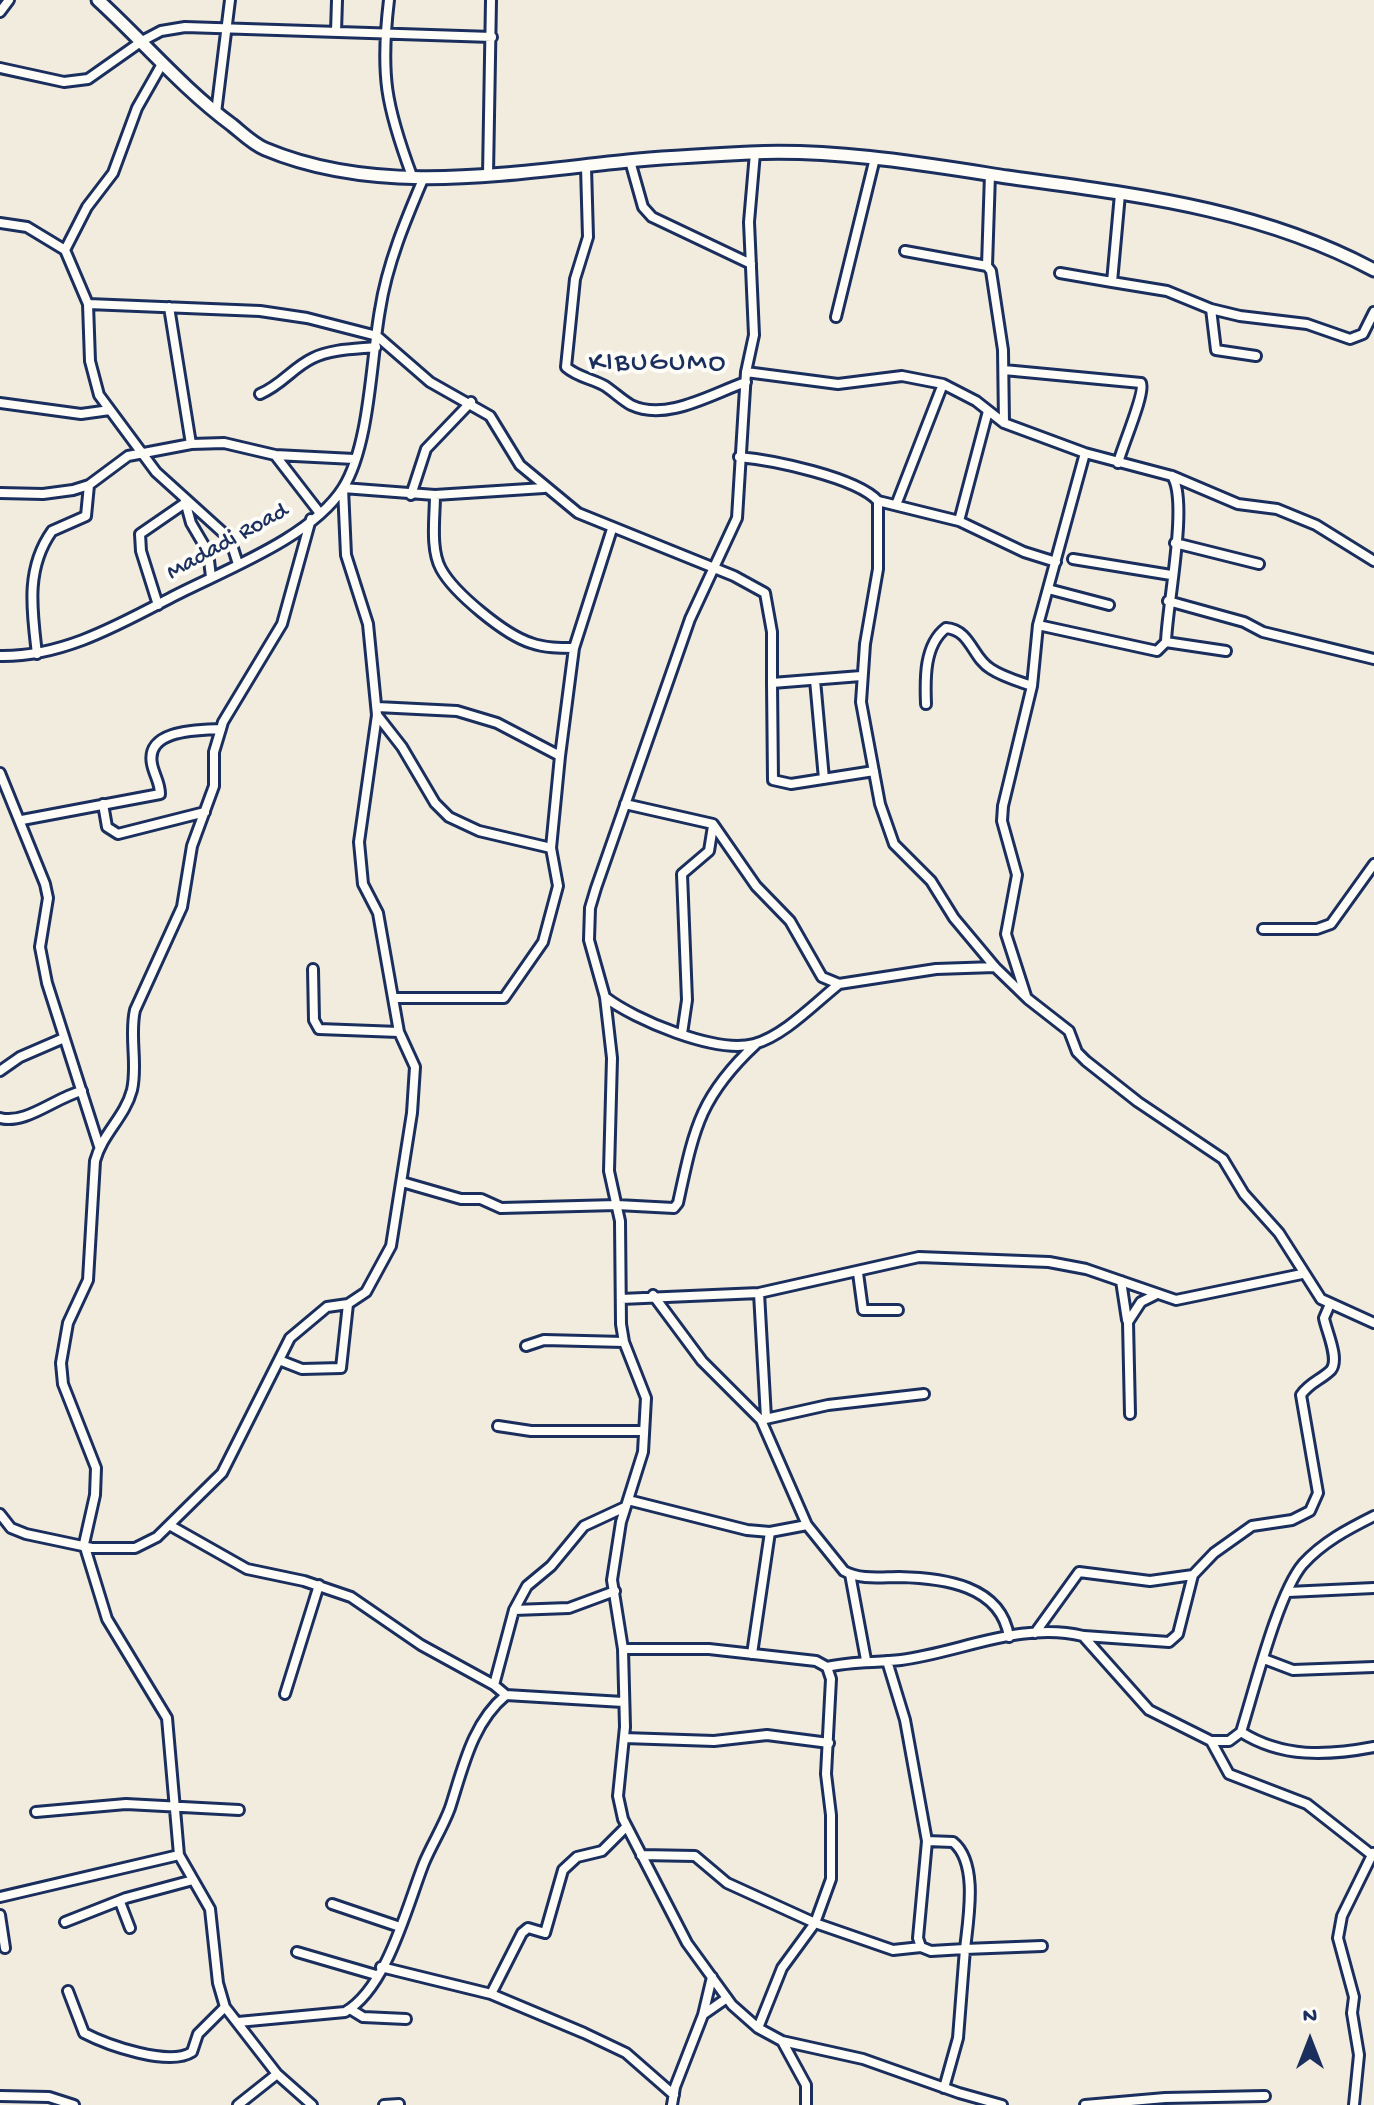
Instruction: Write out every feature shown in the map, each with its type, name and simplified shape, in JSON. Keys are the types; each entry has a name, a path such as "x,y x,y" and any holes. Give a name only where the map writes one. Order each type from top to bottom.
{"main road":[{"path":"98,0 216,113 262,148 316,165 418,177 488,175 755,153 875,158 1120,194 1241,216 1299,235 1374,270"}],"street":[{"path":"0,12 9,0"},
{"path":"216,113 230,0"},
{"path":"336,32 337,0"},
{"path":"389,0 384,36 385,88 418,177"},
{"path":"488,175 491,0"},
{"path":"0,68 64,82 88,79 142,41 161,31 185,27 229,26 384,36 492,37"},
{"path":"65,250 87,207 113,173 137,108 162,64"},
{"path":"755,153 749,222 754,335 746,377 737,518 690,619 590,908 589,940 605,997 612,1058 609,1171 620,1221 624,1342 646,1398 643,1452 626,1504 612,1580 623,1649 624,1738 617,1786 626,1827 687,1943 727,1998 758,2028 782,2041 863,2059 1002,2105"},
{"path":"836,317 875,158"},
{"path":"630,161 643,207 652,217 751,264"},
{"path":"586,167 588,237 575,279 566,367 605,386 633,406 673,408 697,402 746,377 838,384 902,376 943,384 1004,423 1085,453 1172,476 1238,504 1277,509 1303,519 1374,561"},
{"path":"990,174 987,266 993,280 1004,370 1004,423"},
{"name":"Madadi Road","path":"0,656 37,654 71,645 158,605 238,564 311,519 343,488 354,459 376,347 380,309 418,177"},
{"path":"1112,282 1120,194"},
{"path":"0,223 27,227 65,250 88,304 90,361 99,395 141,453 185,502 218,525 230,539 238,564"},
{"path":"905,251 987,266"},
{"path":"1060,273 1167,291 1211,309 1307,324 1350,339 1363,334 1374,312"},
{"path":"88,304 260,311 307,318 377,336 430,382 471,402 496,422 520,465 544,488 578,513 713,567 765,593 772,632 773,780 791,784 874,771"},
{"path":"169,307 191,444"},
{"path":"1211,309 1216,350 1256,356"},
{"path":"260,394 281,385 298,368 323,354 376,347"},
{"path":"1004,370 1141,383 1143,394 1126,431 1118,463"},
{"path":"896,505 943,384"},
{"path":"411,495 426,449 471,402"},
{"path":"0,403 81,414 110,410"},
{"path":"959,521 988,411"},
{"path":"128,456 133,440"},
{"path":"0,493 43,494 89,485 128,456 191,444 224,443 275,455 354,459"},
{"path":"1028,999 1006,934 1017,875 1002,821 1032,686 1038,625 1085,453"},
{"path":"275,455 319,512"},
{"path":"739,457 797,465 864,491 878,501 959,521 1024,552 1056,562"},
{"path":"1038,625 1157,651 1166,642 1180,501 1172,476"},
{"path":"37,654 31,593 33,570 52,531 86,516 89,485"},
{"path":"0,1514 11,1528 49,1542 84,1544 98,1549 135,1548 147,1544 171,1526 222,1473 290,1338 327,1307 348,1304 366,1292 391,1246 415,1067 399,1032 378,913 363,884 359,842 377,711 368,624 346,555 343,488 435,495 544,488"},
{"path":"435,495 436,553 441,569 474,605 513,635 547,647 574,648"},
{"path":"878,501 878,569 861,676 861,702 874,771 894,844 931,881 954,918 995,967 1028,999 1062,1024 1086,1061 1138,1102 1223,1159 1244,1194 1279,1233 1302,1274 1321,1299 1374,1323"},
{"path":"185,502 191,523 208,552 211,577"},
{"path":"158,605 141,551 140,534 185,502"},
{"path":"311,519 282,624 221,729 214,752 214,786 192,846 182,907 135,1010 132,1025 133,1086 127,1106 99,1146 92,1188 88,1280 68,1323 61,1363 63,1384 96,1468 95,1495 84,1544 107,1619 167,1718 179,1855 210,1909 218,1983 225,2007 277,2074 312,2105"},
{"path":"393,998 504,998 543,942 558,886 551,848 574,648 612,529"},
{"path":"1175,543 1259,564"},
{"path":"1073,559 1171,575"},
{"path":"1048,589 1109,605"},
{"path":"1168,601 1244,622 1263,632 1374,659"},
{"path":"926,704 930,653 938,634 946,628 964,635 991,669 1032,686"},
{"path":"1166,642 1226,651"},
{"path":"772,683 861,676"},
{"path":"815,680 824,779"},
{"path":"377,711 457,711 497,723 560,756"},
{"path":"377,711 435,803 449,817 479,831 551,848"},
{"path":"22,820 160,794 151,763 154,747 166,737 221,729"},
{"path":"0,773 22,820 45,884 48,898 40,947 64,1038 99,1146"},
{"path":"103,804 107,827 118,834 205,812"},
{"path":"625,804 713,824 756,886 784,914 822,977 839,984"},
{"path":"682,1034 687,1000 682,874 709,851 713,824"},
{"path":"1263,929 1317,929 1331,924 1374,864"},
{"path":"402,1182 461,1199 481,1199 501,1208 617,1205 674,1208 678,1203 695,1126 703,1108 717,1084 756,1044 839,984 936,969 995,967"},
{"path":"313,969 314,1020 319,1029 399,1032"},
{"path":"605,997 646,1023 736,1045 756,1044"},
{"path":"0,1071 20,1057 64,1038"},
{"path":"0,1118 22,1117 60,1097 82,1091"},
{"path":"621,1299 653,1295 759,1293 919,1257 1049,1262 1121,1281 1155,1294 1188,1300 1224,1289 1302,1274"},
{"path":"858,1273 863,1310 898,1310"},
{"path":"1121,1281 1128,1322 1130,1414"},
{"path":"759,1293 764,1419 807,1525 850,1574 866,1660"},
{"path":"1128,1322 1141,1302 1155,1294"},
{"path":"653,1295 702,1361 764,1419"},
{"path":"279,1360 302,1369 341,1368 348,1304"},
{"path":"623,1649 687,1648 816,1661 827,1667 866,1660 887,1661 1035,1633 1169,1642 1178,1634 1193,1575 1214,1553 1252,1526 1292,1520 1310,1511 1318,1493 1301,1395 1310,1382 1331,1369 1335,1362 1324,1318 1330,1304"},
{"path":"526,1346 544,1340 624,1342"},
{"path":"764,1419 895,1395 924,1394"},
{"path":"498,1426 531,1431 644,1431"},
{"path":"494,1685 514,1610 527,1586 551,1566 578,1532 601,1516 626,1504 747,1530 770,1532 807,1525"},
{"path":"1083,1636 1149,1710 1211,1741 1229,1741 1241,1732 1288,1592 1301,1567 1344,1531 1374,1516"},
{"path":"171,1526 247,1569 319,1585 351,1597 421,1645 494,1685 506,1695 623,1702"},
{"path":"0,1535 11,1528"},
{"path":"752,1654 770,1532"},
{"path":"1035,1633 1079,1572 1150,1581 1193,1575"},
{"path":"850,1574 965,1585 997,1605 1007,1622 1009,1637"},
{"path":"285,1694 319,1585"},
{"path":"1288,1592 1374,1588"},
{"path":"514,1610 569,1608 615,1591"},
{"path":"1264,1659 1293,1670 1374,1667"},
{"path":"887,1661 905,1720 927,1841 918,1905 921,1947"},
{"path":"758,2028 782,1968 815,1923 831,1879 831,1815 826,1774 831,1679 827,1667"},
{"path":"350,2009 379,1971 400,1927 449,1810 470,1747 495,1704 506,1695"},
{"path":"1241,1732 1262,1745 1285,1751 1344,1753 1374,1747"},
{"path":"624,1738 714,1741 767,1735 829,1743"},
{"path":"1211,1741 1229,1774 1307,1804 1373,1854 1342,1916 1338,1938 1354,1997 1352,2013 1359,2055 1354,2105"},
{"path":"36,1812 175,1804 239,1810"},
{"path":"491,1994 522,1933 528,1928 545,1933 563,1870 577,1857 602,1851 626,1827"},
{"path":"927,1841 953,1842 966,1861 969,1911 958,2038 944,2088"},
{"path":"0,1897 179,1855"},
{"path":"641,1855 695,1856 727,1883 815,1923 893,1950 1042,1946"},
{"path":"65,1922 193,1880"},
{"path":"120,1902 130,1928"},
{"path":"332,1904 400,1927"},
{"path":"0,1915 5,1948"},
{"path":"297,1952 491,1994 614,2046 674,2095"},
{"path":"672,2105 703,2015 712,1977"},
{"path":"68,1991 84,2033 105,2044 151,2054 186,2056 192,2052 198,2034 225,2007"},
{"path":"703,2015 727,1998"},
{"path":"238,2022 350,2009 363,2017 406,2019"},
{"path":"782,2041 806,2085 806,2105"},
{"path":"238,2105 277,2074"},
{"path":"0,2096 49,2097 74,2105"},
{"path":"1085,2105 1265,2096"},
{"path":"384,2105 399,2104"}],"district":[{"name":"KIBUGUMO","path":"658,365"}]}
